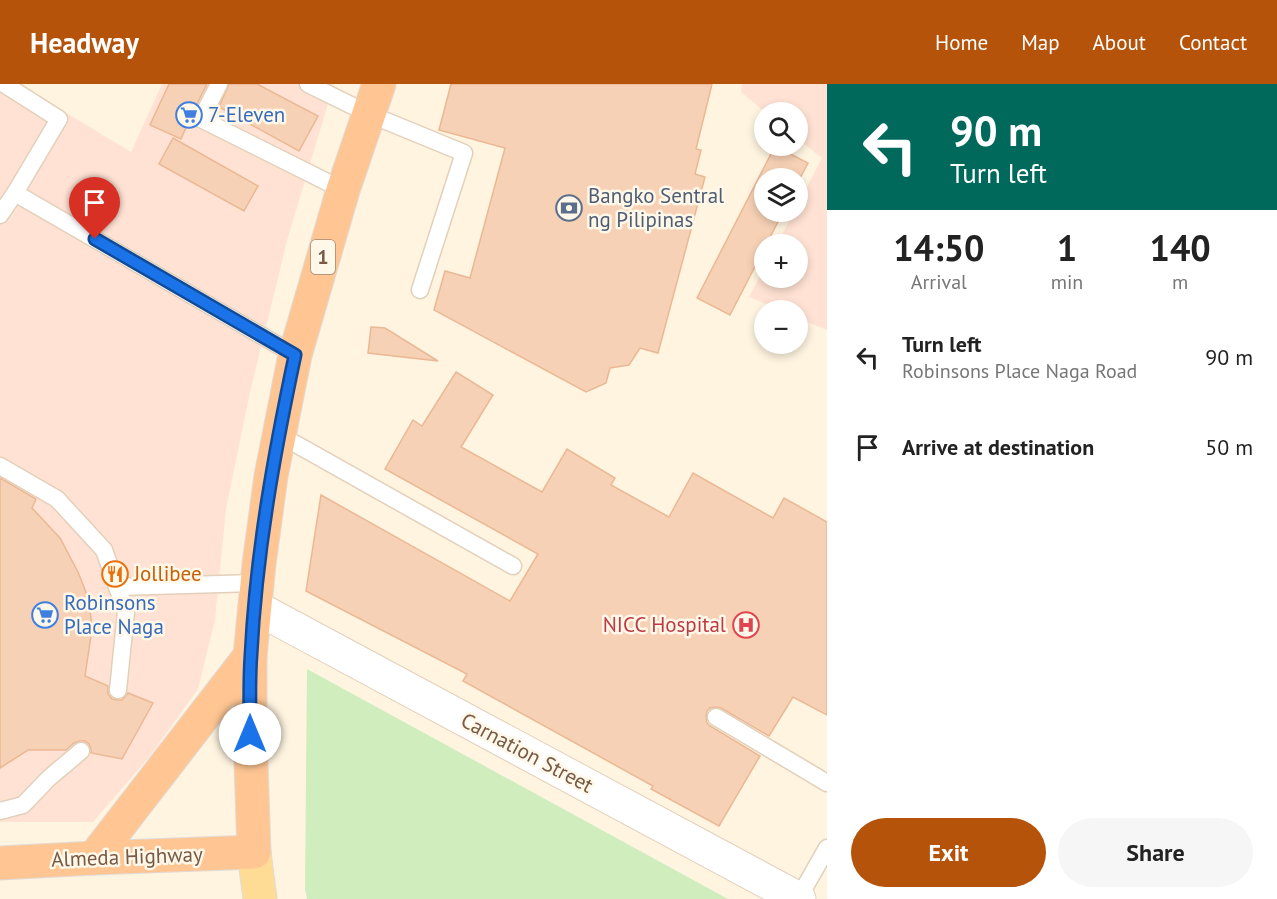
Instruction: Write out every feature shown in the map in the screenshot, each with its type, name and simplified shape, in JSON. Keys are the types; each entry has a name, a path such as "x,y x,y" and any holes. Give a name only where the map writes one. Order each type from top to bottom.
{"highway":[{"name":"1","path":"255,852 250,734 250,656 271,476 295,355 343,190 374,99"},
{"path":"94,858 250,656"},
{"name":"Almeda Highway","path":"0,863 255,852"}],"main road":[{"name":"1","path":"255,852 260,899"}],"street":[{"name":"Carnation Street","path":"256,595 799,899"}],"lane":[{"path":"0,215 59,119 4,84"},
{"path":"219,84 201,119 343,190"},
{"path":"308,84 374,99 464,153 420,290"},
{"path":"15,193 295,355"},
{"path":"278,434 513,566"},
{"path":"0,466 57,499 104,550 126,612 118,690"},
{"path":"117,587 256,595"},
{"path":"716,717 827,783"},
{"path":"0,811 23,805 49,778 81,751"},
{"path":"799,899 827,848"}],"shaded area":[{"name":"Robinsons Place Naga","path":"0,84 18,84 131,152 162,84 334,84 288,237 250,392 226,509 215,620 198,689 150,756 93,822 0,822"},
{"path":"742,84 827,84 827,330 808,322 808,300 756,300 749,297 754,288 808,288 808,234 782,234 789,222 808,222 808,185 822,158 808,147 808,102 754,103 741,92"}],"green space":[{"path":"307,669 728,899 307,899 305,889"}],"building":[{"path":"169,84 207,84 181,139 150,125"},
{"path":"229,84 257,84 318,116 299,151 219,107"},
{"path":"451,84 712,84 696,149 701,150 695,174 705,177 658,353 640,348 629,365 610,368 606,383 586,392 434,310 445,271 470,278 505,148 439,130"},
{"path":"173,138 258,186 244,211 159,164"},
{"path":"770,156 794,156 808,163 805,168 764,168"},
{"path":"754,187 754,222 778,222 772,234 754,234 754,268 730,315 697,298"},
{"path":"371,327 385,328 438,361 368,353"},
{"path":"456,372 493,395 461,447 542,492 567,449 615,478 611,485 669,517 693,473 773,518 784,498 827,522 827,715 793,697 769,736 721,708 710,708 707,711 707,723 710,726 760,756 719,826 651,789 653,786 463,681 467,674 306,591 321,495 510,601 538,554 385,469 413,420 422,426"},
{"name":"Robinsons Place Naga","path":"0,478 36,499 32,508 60,538 78,572 89,600 92,629 85,676 108,686 108,694 112,699 122,700 128,693 153,703 122,759 91,753 89,744 80,741 66,750 28,750 0,768"}],"place":[{"name":"7-Eleven","path":"189,115"},
{"name":"Bangko Sentral ng Pilipinas","path":"569,208"},
{"name":"Jollibee","path":"115,574"},
{"name":"Robinsons Place Naga","path":"45,615"},
{"name":"NICC Hospital","path":"746,625"}],"route":[{"path":"95,239 295,355 278,434 259,564 250,656 250,734"}]}
